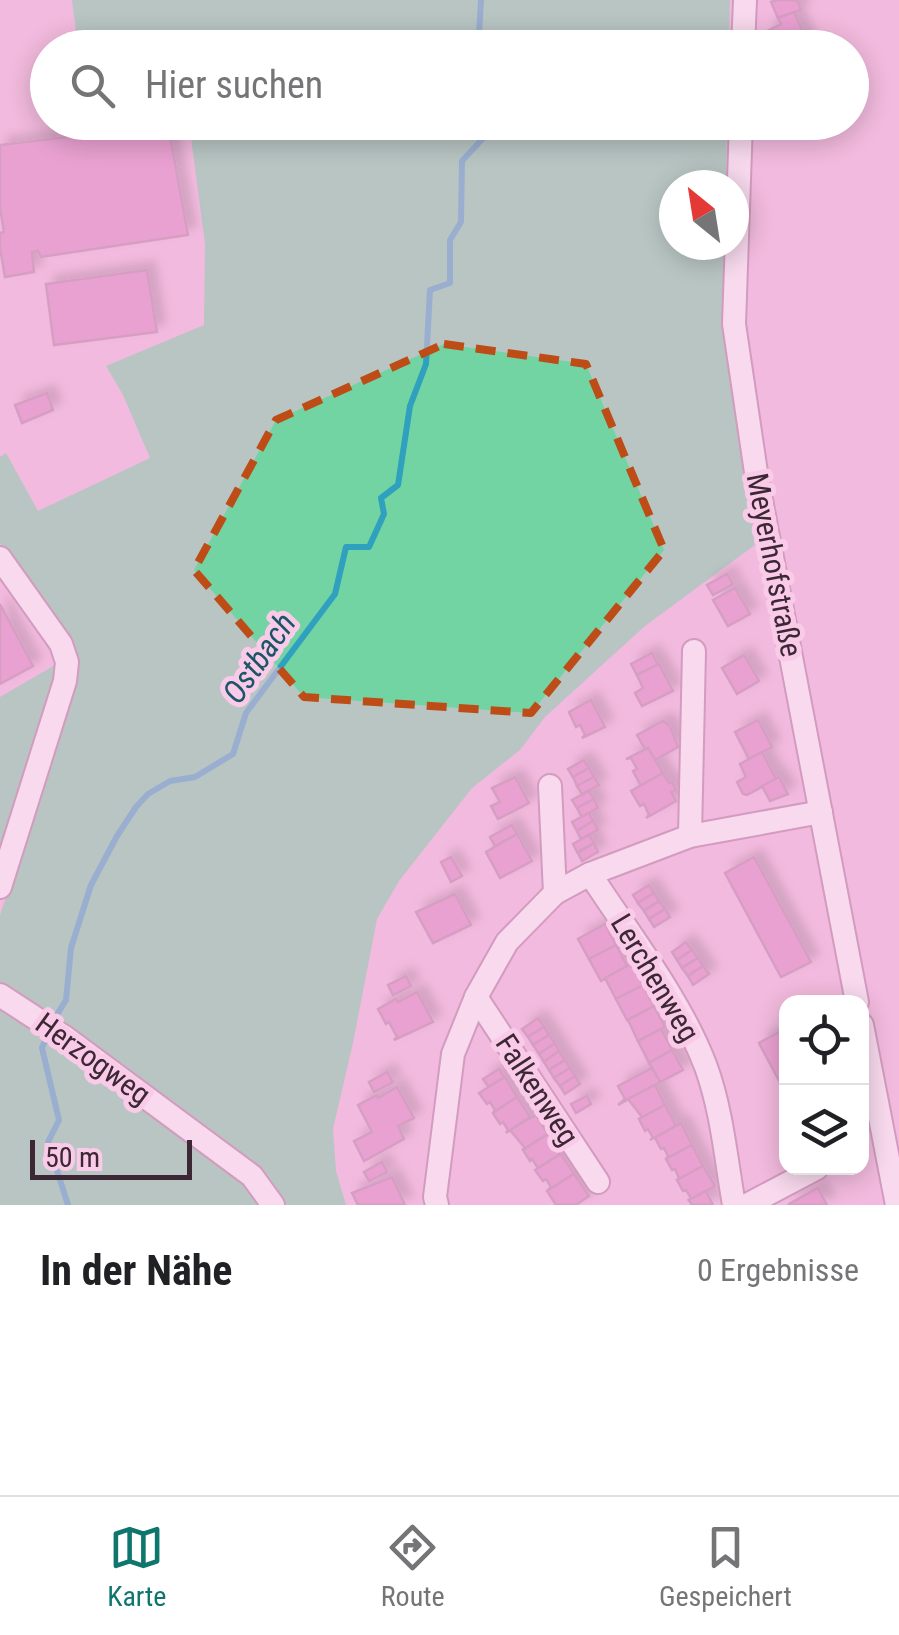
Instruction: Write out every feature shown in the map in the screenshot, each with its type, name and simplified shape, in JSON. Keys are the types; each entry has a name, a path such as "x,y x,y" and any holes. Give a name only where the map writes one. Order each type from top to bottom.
{"street":[{"path":"744,30 745,0"},
{"name":"Meyerhofstraße","path":"740,140 734,324 756,479 856,995"},
{"path":"0,558 62,644 66,662 65,682 0,887"},
{"path":"690,836 694,651"},
{"path":"550,786 555,892"},
{"path":"437,1205 452,1054 476,997 506,942 555,892 590,874 690,836 821,812"},
{"name":"Lerchenweg","path":"590,874 685,1019 706,1066 715,1094 734,1205"},
{"name":"Herzogweg","path":"0,995 66,1038 252,1176 273,1205"},
{"name":"Falkenweg","path":"476,997 598,1182"},
{"path":"867,1085 872,1138 896,1205"},
{"path":"747,1205 804,1175"}],"highlighted area":[{"path":"444,344 586,364 664,550 531,713 304,697 194,570 276,420"}],"green space":[{"path":"72,0 730,0 729,30 76,30"},
{"path":"191,140 727,140 726,170 659,170 659,260 724,260 723,325 759,542 645,626 545,717 520,750 472,788 399,881 377,919 333,1129 336,1171 346,1205 0,1205 0,915 78,679 75,650 0,543 0,457 6,453 38,511 150,458 106,366 204,325 205,244"},
{"path":"60,662 0,860 0,697"}],"building":[{"path":"797,0 801,10 778,18 771,2"},
{"path":"794,12 802,30 769,30 781,24 778,18"},
{"path":"42,140 171,140 188,235 41,257 38,251 32,252 34,272 5,277 0,248 0,233 4,232 0,145"},
{"path":"147,270 157,332 54,345 46,284"},
{"path":"47,393 53,410 22,423 15,405"},
{"path":"727,574 733,584 713,595 707,585"},
{"path":"735,588 750,614 728,626 713,600"},
{"path":"0,604 33,666 0,684"},
{"path":"652,653 658,665 637,675 631,664"},
{"path":"744,655 759,681 737,694 722,668"},
{"path":"659,664 673,691 642,706 635,693 643,688 637,675"},
{"path":"591,700 605,727 582,738 585,735 580,725 576,727 569,712"},
{"path":"758,720 772,747 749,759 735,732"},
{"path":"663,721 670,726 678,747 655,760 637,735"},
{"path":"648,748 663,773 641,786 631,758 626,759"},
{"path":"762,752 776,779 743,794 737,782 746,777 740,764"},
{"path":"584,760 589,768 573,777 568,769"},
{"path":"589,768 594,777 577,786 573,777"},
{"path":"663,773 676,790 671,792 676,801 646,818 649,815 644,804 640,806 631,791"},
{"path":"515,777 529,803 498,819 491,806 500,802 492,788"},
{"path":"594,777 599,785 582,794 577,786"},
{"path":"779,777 788,794 770,801 762,786"},
{"path":"589,791 594,799 577,808 572,800"},
{"path":"594,799 598,808 582,817 577,808"},
{"path":"589,813 593,821 577,831 572,822"},
{"path":"593,821 598,830 581,839 577,831"},
{"path":"512,825 517,834 495,846 490,837"},
{"path":"517,834 532,861 500,878 486,852"},
{"path":"589,835 594,843 577,852 573,844"},
{"path":"594,843 598,852 582,861 578,853"},
{"path":"451,857 462,876 451,882 441,862"},
{"path":"754,857 811,962 781,977 725,873"},
{"path":"649,885 654,893 638,903 633,895"},
{"path":"654,893 659,901 644,911 638,903"},
{"path":"455,894 471,925 433,943 416,912"},
{"path":"659,901 665,909 649,919 644,911"},
{"path":"665,909 670,917 654,927 649,919"},
{"path":"605,924 616,945 589,959 578,939"},
{"path":"686,942 692,950 677,960 672,952"},
{"path":"616,945 627,966 601,981 589,959"},
{"path":"692,950 698,958 682,968 677,960"},
{"path":"698,958 703,966 688,976 682,968"},
{"path":"631,964 643,985 616,999 605,978"},
{"path":"703,966 709,974 693,985 688,976"},
{"path":"406,976 411,986 393,995 388,985"},
{"path":"643,985 654,1006 627,1020 616,999"},
{"path":"417,992 433,1022 394,1040 397,1037 378,1009"},
{"path":"654,1006 665,1027 638,1041 628,1020"},
{"path":"538,1018 544,1027 528,1037 522,1029"},
{"path":"544,1027 549,1035 533,1045 528,1037"},
{"path":"661,1029 672,1050 649,1063 638,1041"},
{"path":"779,1032 779,1081 759,1043"},
{"path":"549,1035 555,1043 539,1054 533,1045"},
{"path":"555,1043 559,1051 544,1062 539,1054"},
{"path":"672,1050 683,1070 660,1082 649,1063"},
{"path":"559,1051 565,1060 549,1070 544,1062"},
{"path":"565,1060 570,1068 554,1078 549,1070"},
{"path":"570,1068 575,1076 560,1086 554,1078"},
{"path":"652,1068 660,1082 618,1105 625,1099 618,1086"},
{"path":"499,1069 504,1077 489,1087 483,1079"},
{"path":"387,1072 393,1082 374,1092 369,1082"},
{"path":"575,1076 580,1084 565,1094 560,1086"},
{"path":"505,1077 517,1097 493,1113 490,1102 487,1104 479,1093"},
{"path":"655,1085 665,1105 639,1119 642,1117 628,1099"},
{"path":"397,1087 414,1118 398,1126 404,1139 364,1161 354,1141 372,1132 358,1105"},
{"path":"587,1096 591,1104 576,1113 571,1104"},
{"path":"517,1097 530,1117 506,1133 503,1122 500,1124 493,1113"},
{"path":"665,1105 676,1126 650,1140 653,1138 639,1119"},
{"path":"536,1115 548,1134 522,1150 525,1148 510,1130"},
{"path":"681,1123 692,1145 666,1159 664,1148 655,1138"},
{"path":"548,1134 560,1154 538,1168 523,1150"},
{"path":"692,1145 703,1166 677,1180 675,1169 666,1159"},
{"path":"561,1154 574,1174 548,1190 551,1187 546,1179 543,1181 535,1170"},
{"path":"382,1162 387,1172 369,1181 364,1172"},
{"path":"703,1166 715,1186 688,1201 691,1198 677,1180"},
{"path":"574,1174 589,1196 576,1205 556,1205 547,1191"},
{"path":"392,1177 405,1205 358,1205 352,1193"},
{"path":"818,1188 827,1205 789,1205 789,1204"},
{"path":"706,1191 713,1205 692,1205 689,1200"}],"waterway":[{"name":"Ostbach","path":"479,30 481,0"},
{"name":"Ostbach","path":"52,1023 66,1000 71,948 91,885 136,807 148,794 170,781 195,777 233,754 246,713 335,594 346,547 369,547 384,514 381,498 398,485 410,406 426,364 430,290 450,283 450,240 461,222 462,161 481,140"},
{"name":"Ostbach","path":"47,1035 42,1048 59,1120 48,1142 68,1205"}]}
